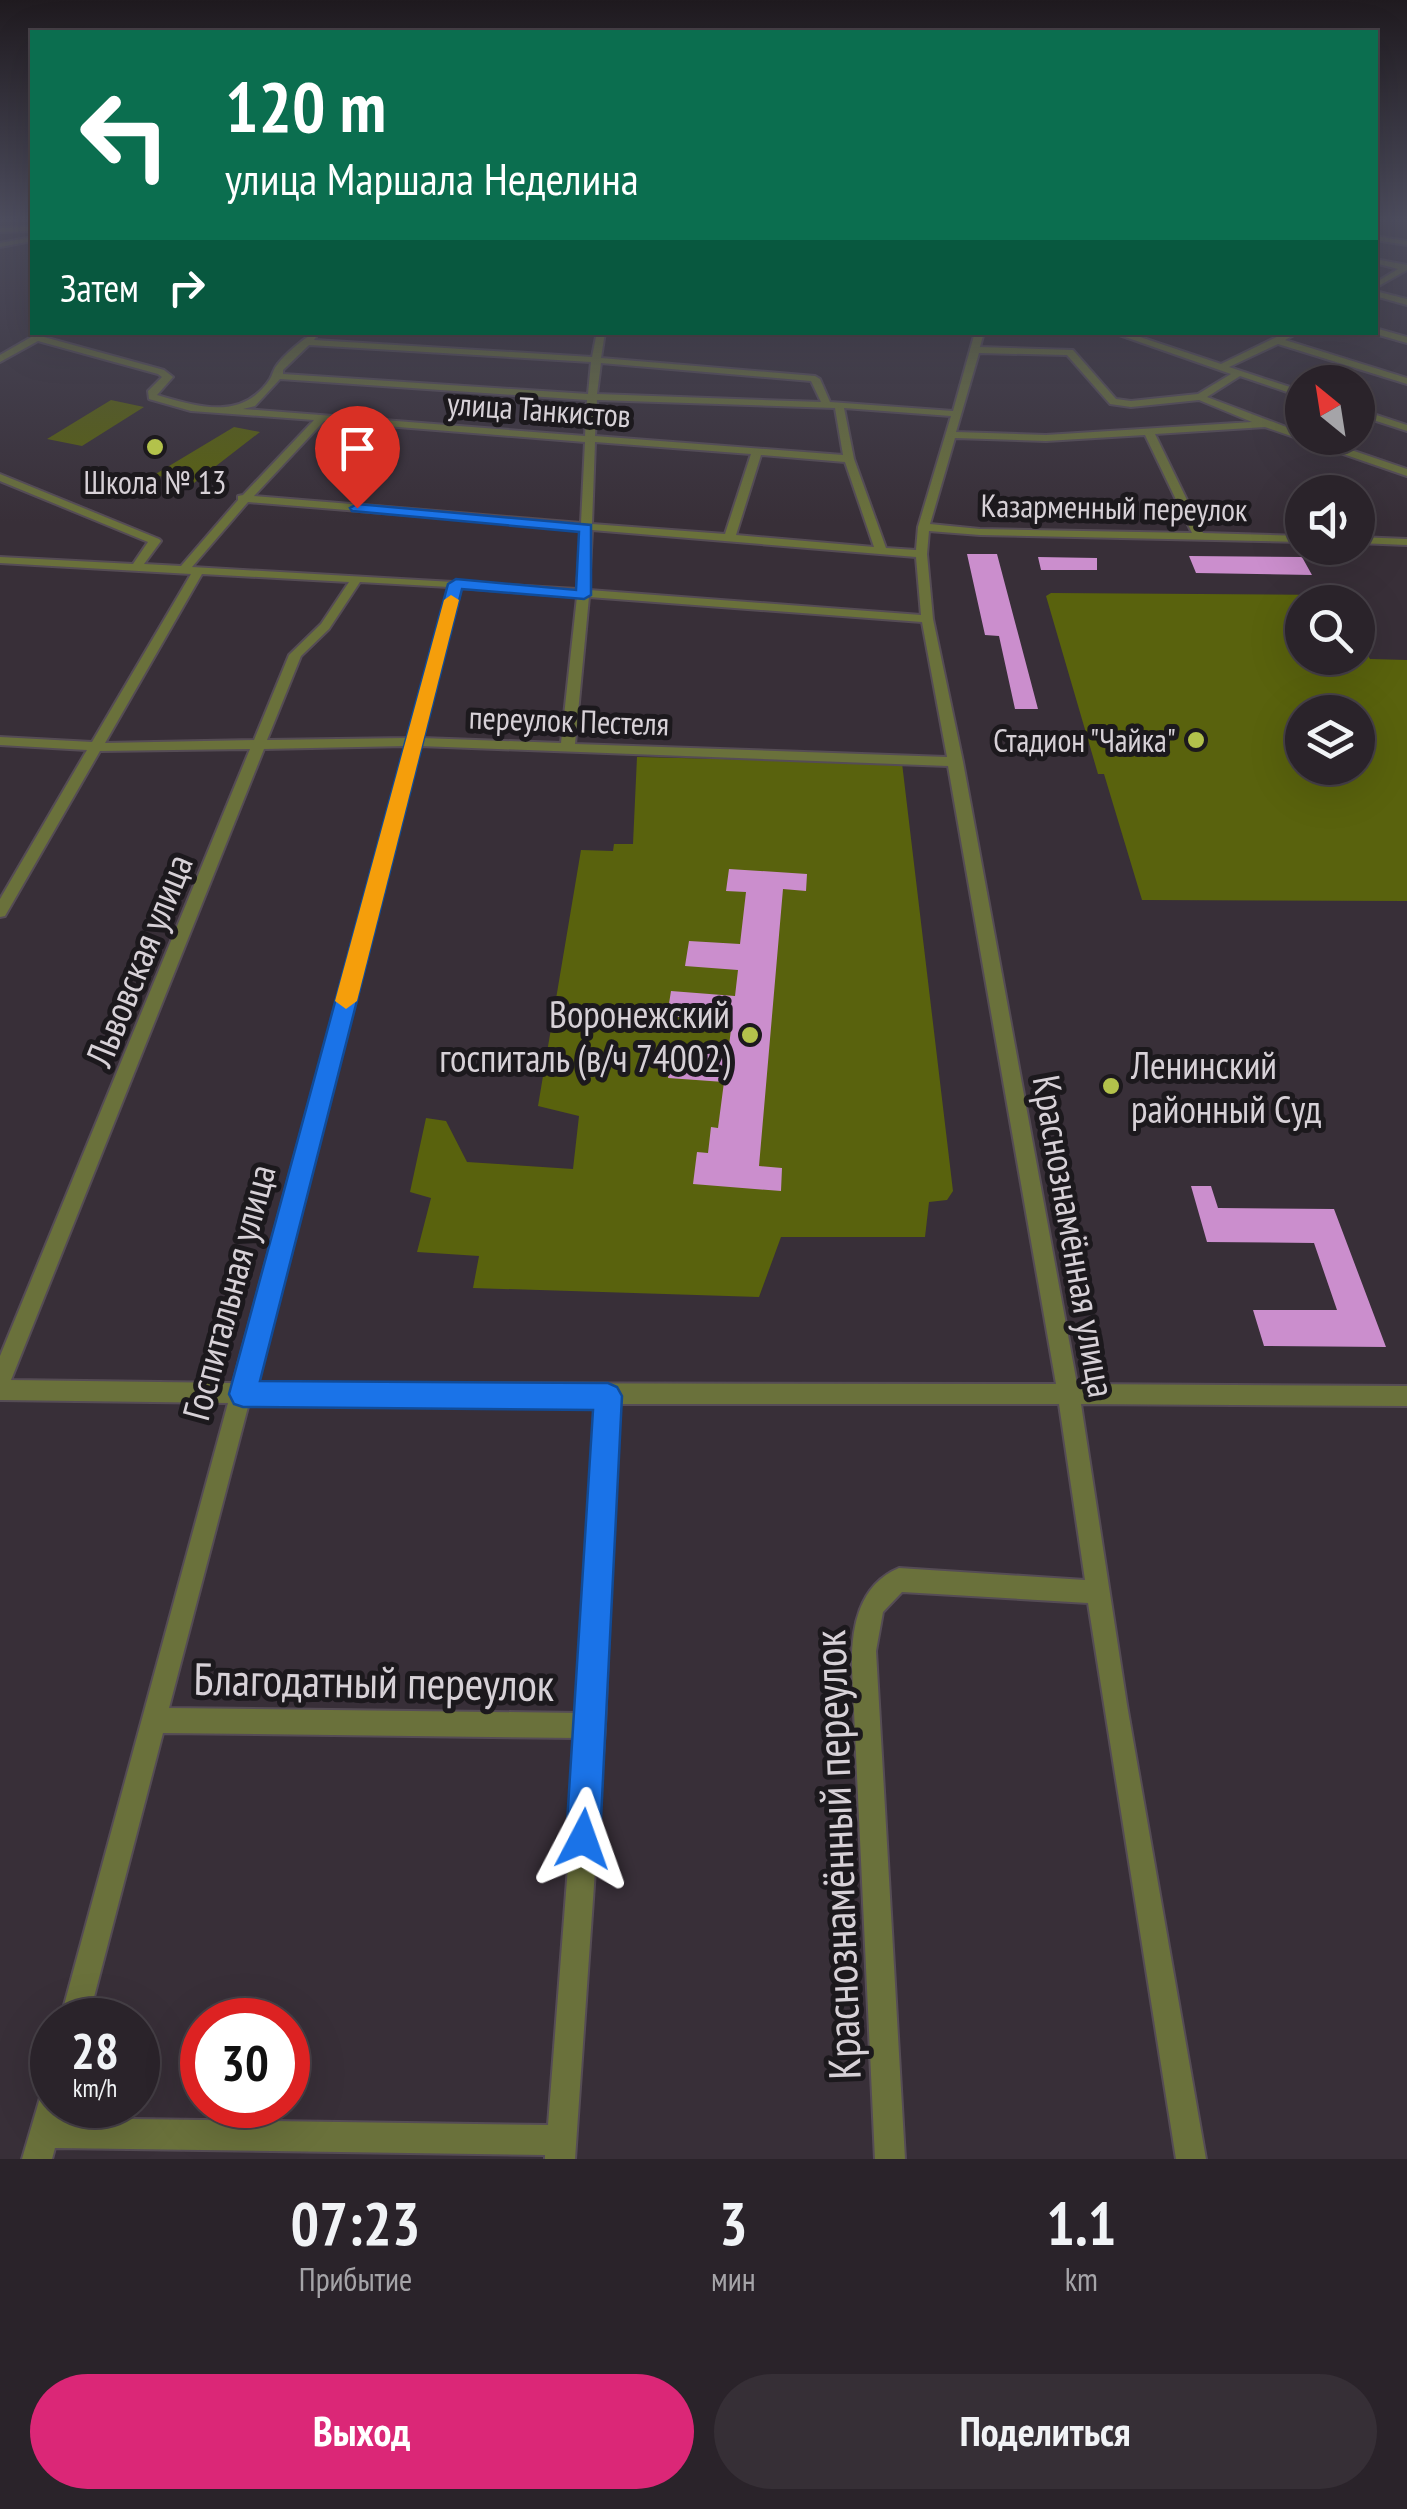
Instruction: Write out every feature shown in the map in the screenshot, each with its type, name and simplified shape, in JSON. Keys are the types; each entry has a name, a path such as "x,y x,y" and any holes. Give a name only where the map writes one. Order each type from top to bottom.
{"street":[{"path":"1378,331 1407,340"},
{"path":"0,358 42,335"},
{"name":"улица Танкистов","path":"42,335 162,372 168,377 166,382 152,394 163,402 190,408 230,408 260,415 849,459"},
{"path":"230,408 252,404 278,376 278,369 314,335"},
{"path":"568,746 584,595 592,397 600,335"},
{"name":"Краснознамённая улица","path":"979,335 924,527 921,554 927,619 1068,1392 1097,1592 1191,2159"},
{"path":"1124,335 1285,388"},
{"path":"1222,367 1290,335"},
{"path":"1279,341 1407,381"},
{"path":"306,342 815,380 833,405 882,552"},
{"path":"975,350 1070,352 1108,400 1120,404 1200,397 1285,430"},
{"path":"1200,397 1238,372"},
{"path":"278,376 592,397 833,405 957,414"},
{"path":"0,912 191,570 242,498 260,487 321,418"},
{"path":"1375,418 1407,428"},
{"path":"951,435 1046,438 1266,424"},
{"path":"1149,432 1199,537"},
{"path":"730,540 757,451"},
{"path":"1357,455 1407,472"},
{"path":"0,476 108,524 149,536 155,541 136,568"},
{"path":"242,498 921,554"},
{"name":"Казарменный переулок","path":"924,527 980,532 1285,539"},
{"path":"1375,541 1407,542"},
{"path":"0,560 456,584 927,619"},
{"name":"Львовская улица","path":"0,1381 295,655 324,626 357,578"},
{"name":"Госпитальная улица","path":"80,1998 456,584"},
{"name":"переулок Пестеля","path":"0,741 260,747 414,742 956,762"},
{"path":"0,1390 608,1396 1068,1392 1407,1396"},
{"path":"41,2146 560,2150 592,1726 608,1396"},
{"name":"Краснознамённый переулок","path":"890,2159 866,1704 864,1628 872,1603 883,1589 900,1580 1097,1592"},
{"name":"Благодатный переулок","path":"154,1720 592,1726"}],"green space":[{"path":"111,400 144,407 82,446 47,439"},
{"path":"234,427 260,432 194,483 154,475"},
{"name":"Стадион \"Чайка\"","path":"1285,595 1285,675 1375,675 1375,659 1407,660 1407,901 1142,900 1104,774 1098,774 1046,596"},
{"path":"637,757 902,763 953,1191 947,1200 929,1202 925,1237 781,1237 759,1297 473,1288 479,1256 417,1252 431,1198 410,1192 426,1118 446,1121 467,1162 573,1169 579,1116 538,1106 581,850 613,851 614,844 633,844"}],"building":[{"path":"967,554 997,554 1038,709 1015,709 999,636 985,635"},
{"path":"1189,556 1285,557 1285,565 1306,565 1312,575 1196,573"},
{"path":"1038,557 1097,558 1097,570 1041,570"},
{"name":"Воронежский госпиталь (в/ч 74002)","path":"729,869 807,874 806,891 783,889 759,1166 782,1168 781,1191 693,1184 697,1152 708,1153 711,1127 718,1128 724,1082 668,1078 672,1050 728,1054 732,1021 667,1016 671,991 735,996 738,970 685,966 689,941 740,944 746,892 726,891"},
{"path":"1191,1186 1211,1186 1218,1208 1334,1209 1386,1347 1264,1346 1253,1310 1337,1310 1314,1243 1207,1242"}],"slow traffic":[{"path":"346,1001 451,600"}],"place":[{"name":"Школа № 13","path":"155,447"},
{"name":"Стадион \"Чайка\"","path":"1196,740"},
{"name":"Воронежский госпиталь (в/ч 74002)","path":"750,1035"},
{"name":"Ленинский районный Суд","path":"1111,1086"}],"route":[{"path":"357,508 586,528 584,595 456,584 243,1394 608,1396 583,1839"}]}
